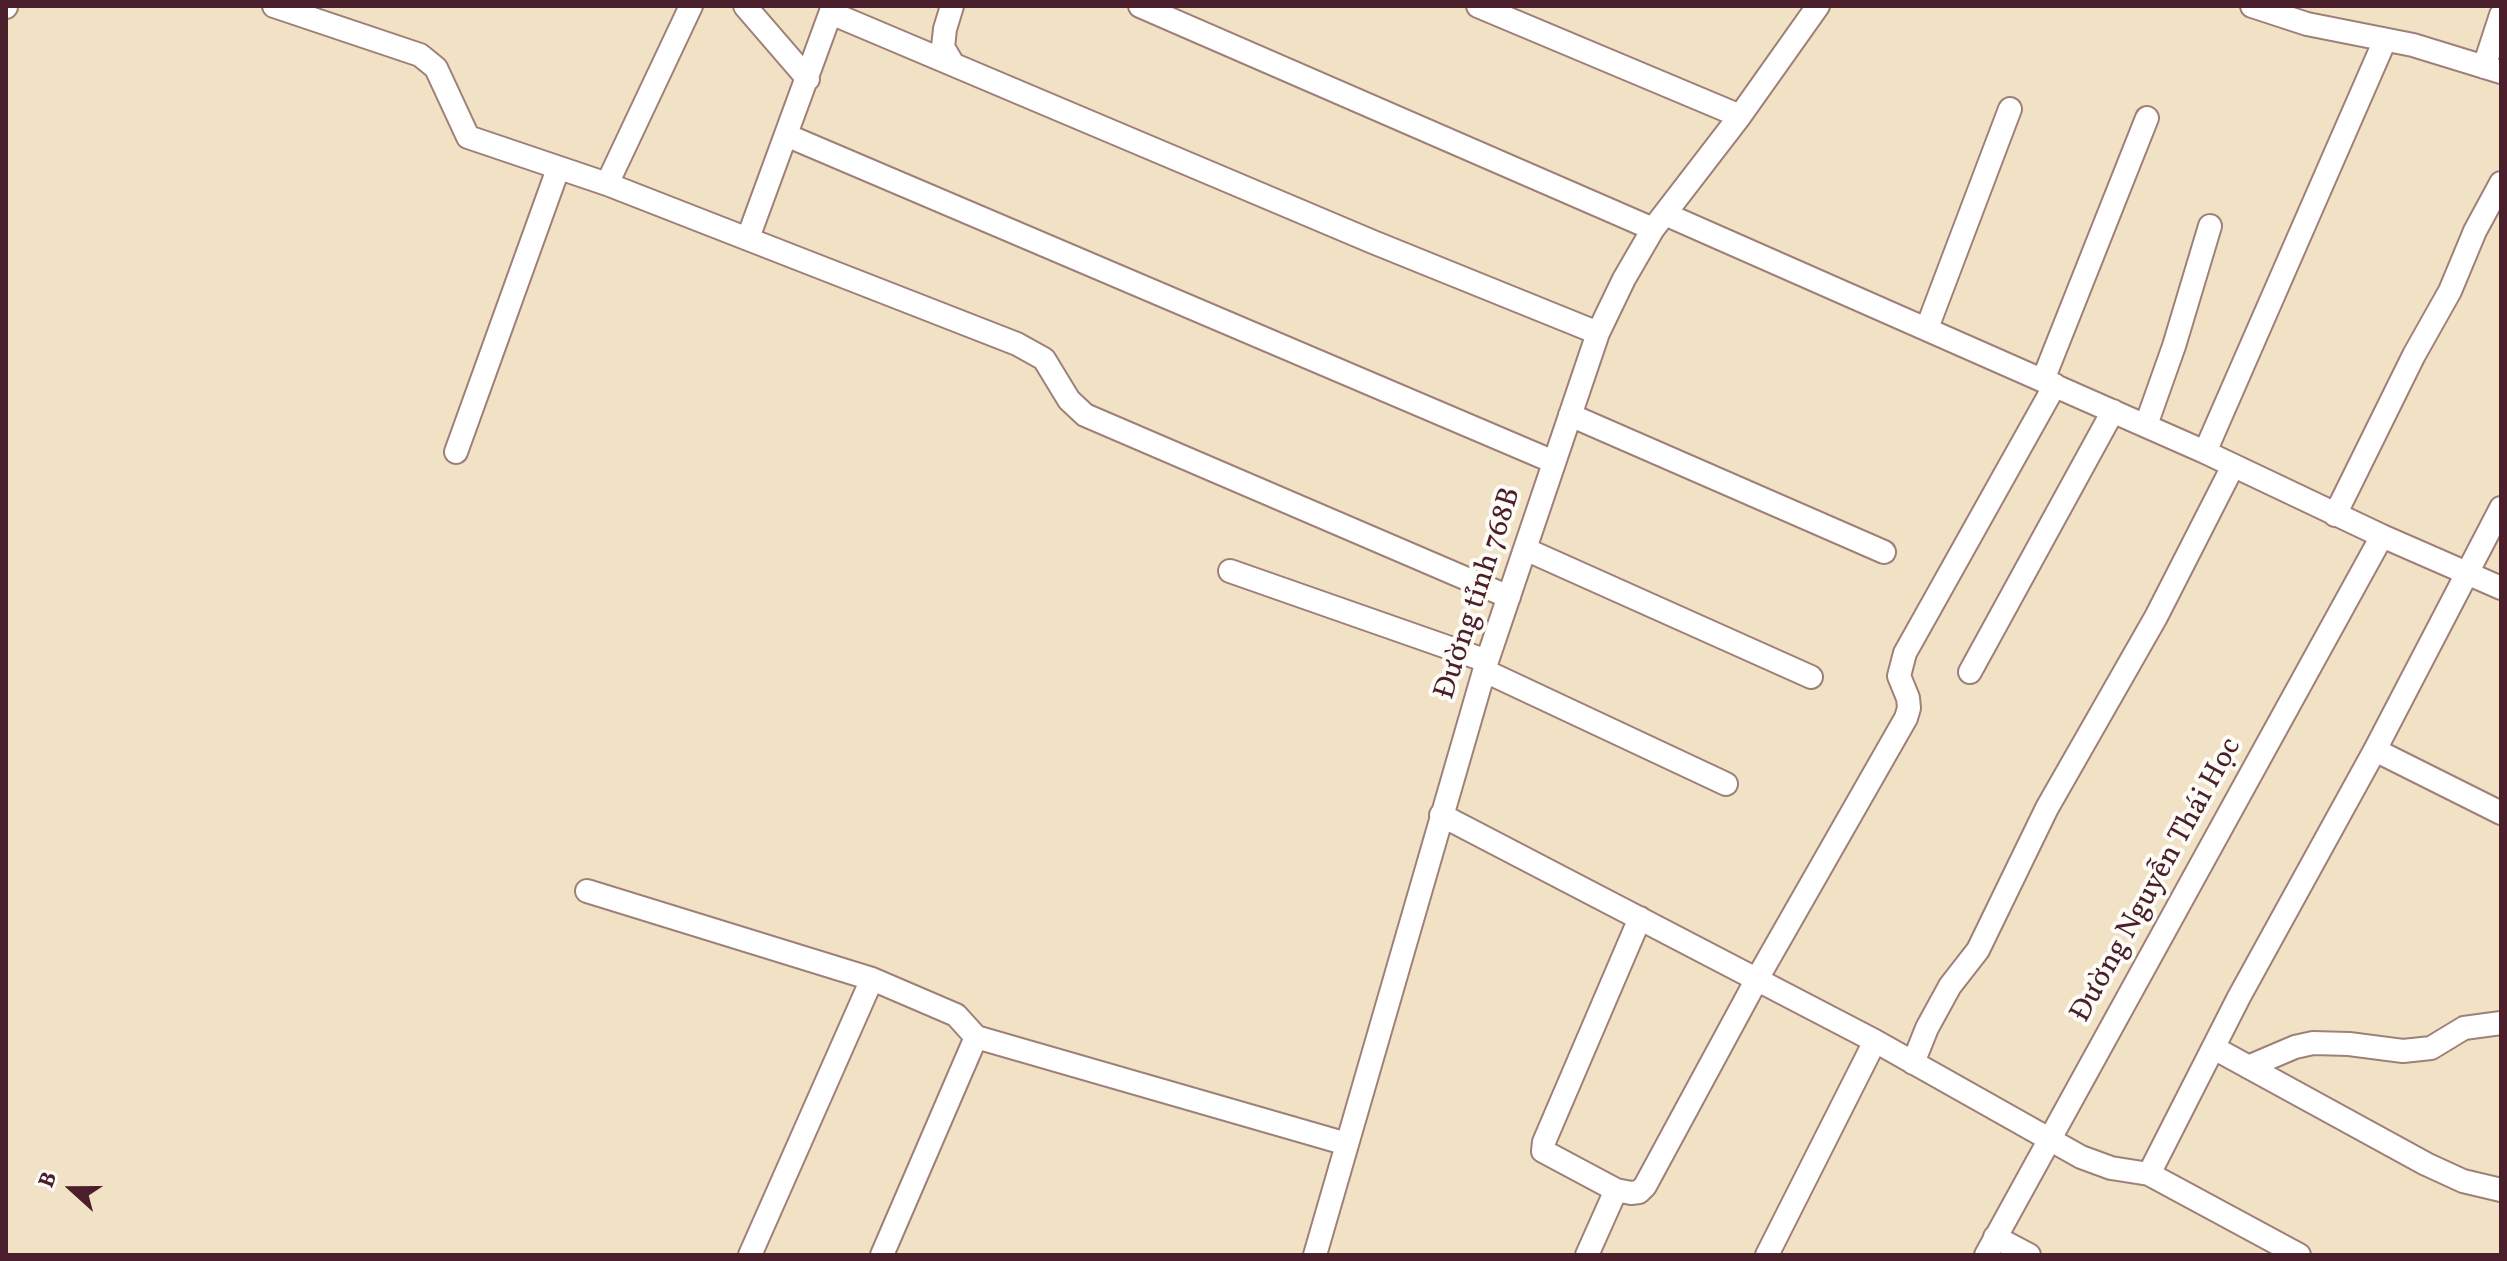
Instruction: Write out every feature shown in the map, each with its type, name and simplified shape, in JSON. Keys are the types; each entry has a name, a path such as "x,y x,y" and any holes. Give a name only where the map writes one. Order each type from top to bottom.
{"street":[{"path":"274,6 420,55 436,68 468,137 607,184 1017,344 1044,359 1069,400 1085,415 1509,597"},
{"path":"607,184 691,6"},
{"path":"745,6 808,79"},
{"path":"952,6 943,47 953,64"},
{"path":"1478,6 1740,116"},
{"name":"Đường tỉnh 768B","path":"1315,1255 1486,666 1598,333 1624,279 1659,222 1818,6"},
{"path":"2252,6 2307,24 2413,45 2492,69 2501,15"},
{"path":"748,238 832,9 953,64 1373,242 1598,333"},
{"path":"1153,9 1659,222 1927,328 2501,588"},
{"path":"2205,452 2385,40"},
{"path":"1927,328 2010,109"},
{"path":"1640,918 1544,1142 1543,1151 1616,1190 1631,1193 1639,1192 1645,1186 1757,979 1906,718 1908,698 1899,676 1905,653 2049,383 2147,118"},
{"path":"786,135 1554,462"},
{"path":"456,452 558,169"},
{"path":"2335,515 2414,355 2450,291 2475,231 2501,183"},
{"path":"2146,425 2174,346 2210,226"},
{"path":"1970,672 2113,411"},
{"path":"1570,415 1884,552"},
{"path":"1913,1063 1927,1028 1950,986 1978,950 2047,808 2151,627 2233,466"},
{"path":"2149,1174 2239,997 2375,750 2501,508"},
{"name":"Đường Nguyễn Thái Học","path":"1990,1246 2382,536"},
{"path":"1525,549 1811,677"},
{"path":"1230,571 1486,666 1726,784"},
{"path":"2375,750 2501,813"},
{"path":"1441,815 1875,1041 2047,1140 2096,1164 2149,1174 2299,1255"},
{"path":"587,891 872,979 956,1015 976,1037 1347,1144"},
{"path":"750,1255 872,979"},
{"path":"2248,1067 2295,1047 2313,1043 2403,1051 2431,1048 2464,1028 2501,1023"},
{"path":"882,1255 976,1037"},
{"path":"1767,1255 1875,1041"},
{"path":"2214,1048 2426,1164 2463,1181 2501,1190"},
{"path":"1587,1255 1616,1190"},
{"path":"1990,1246 2029,1255"}]}
